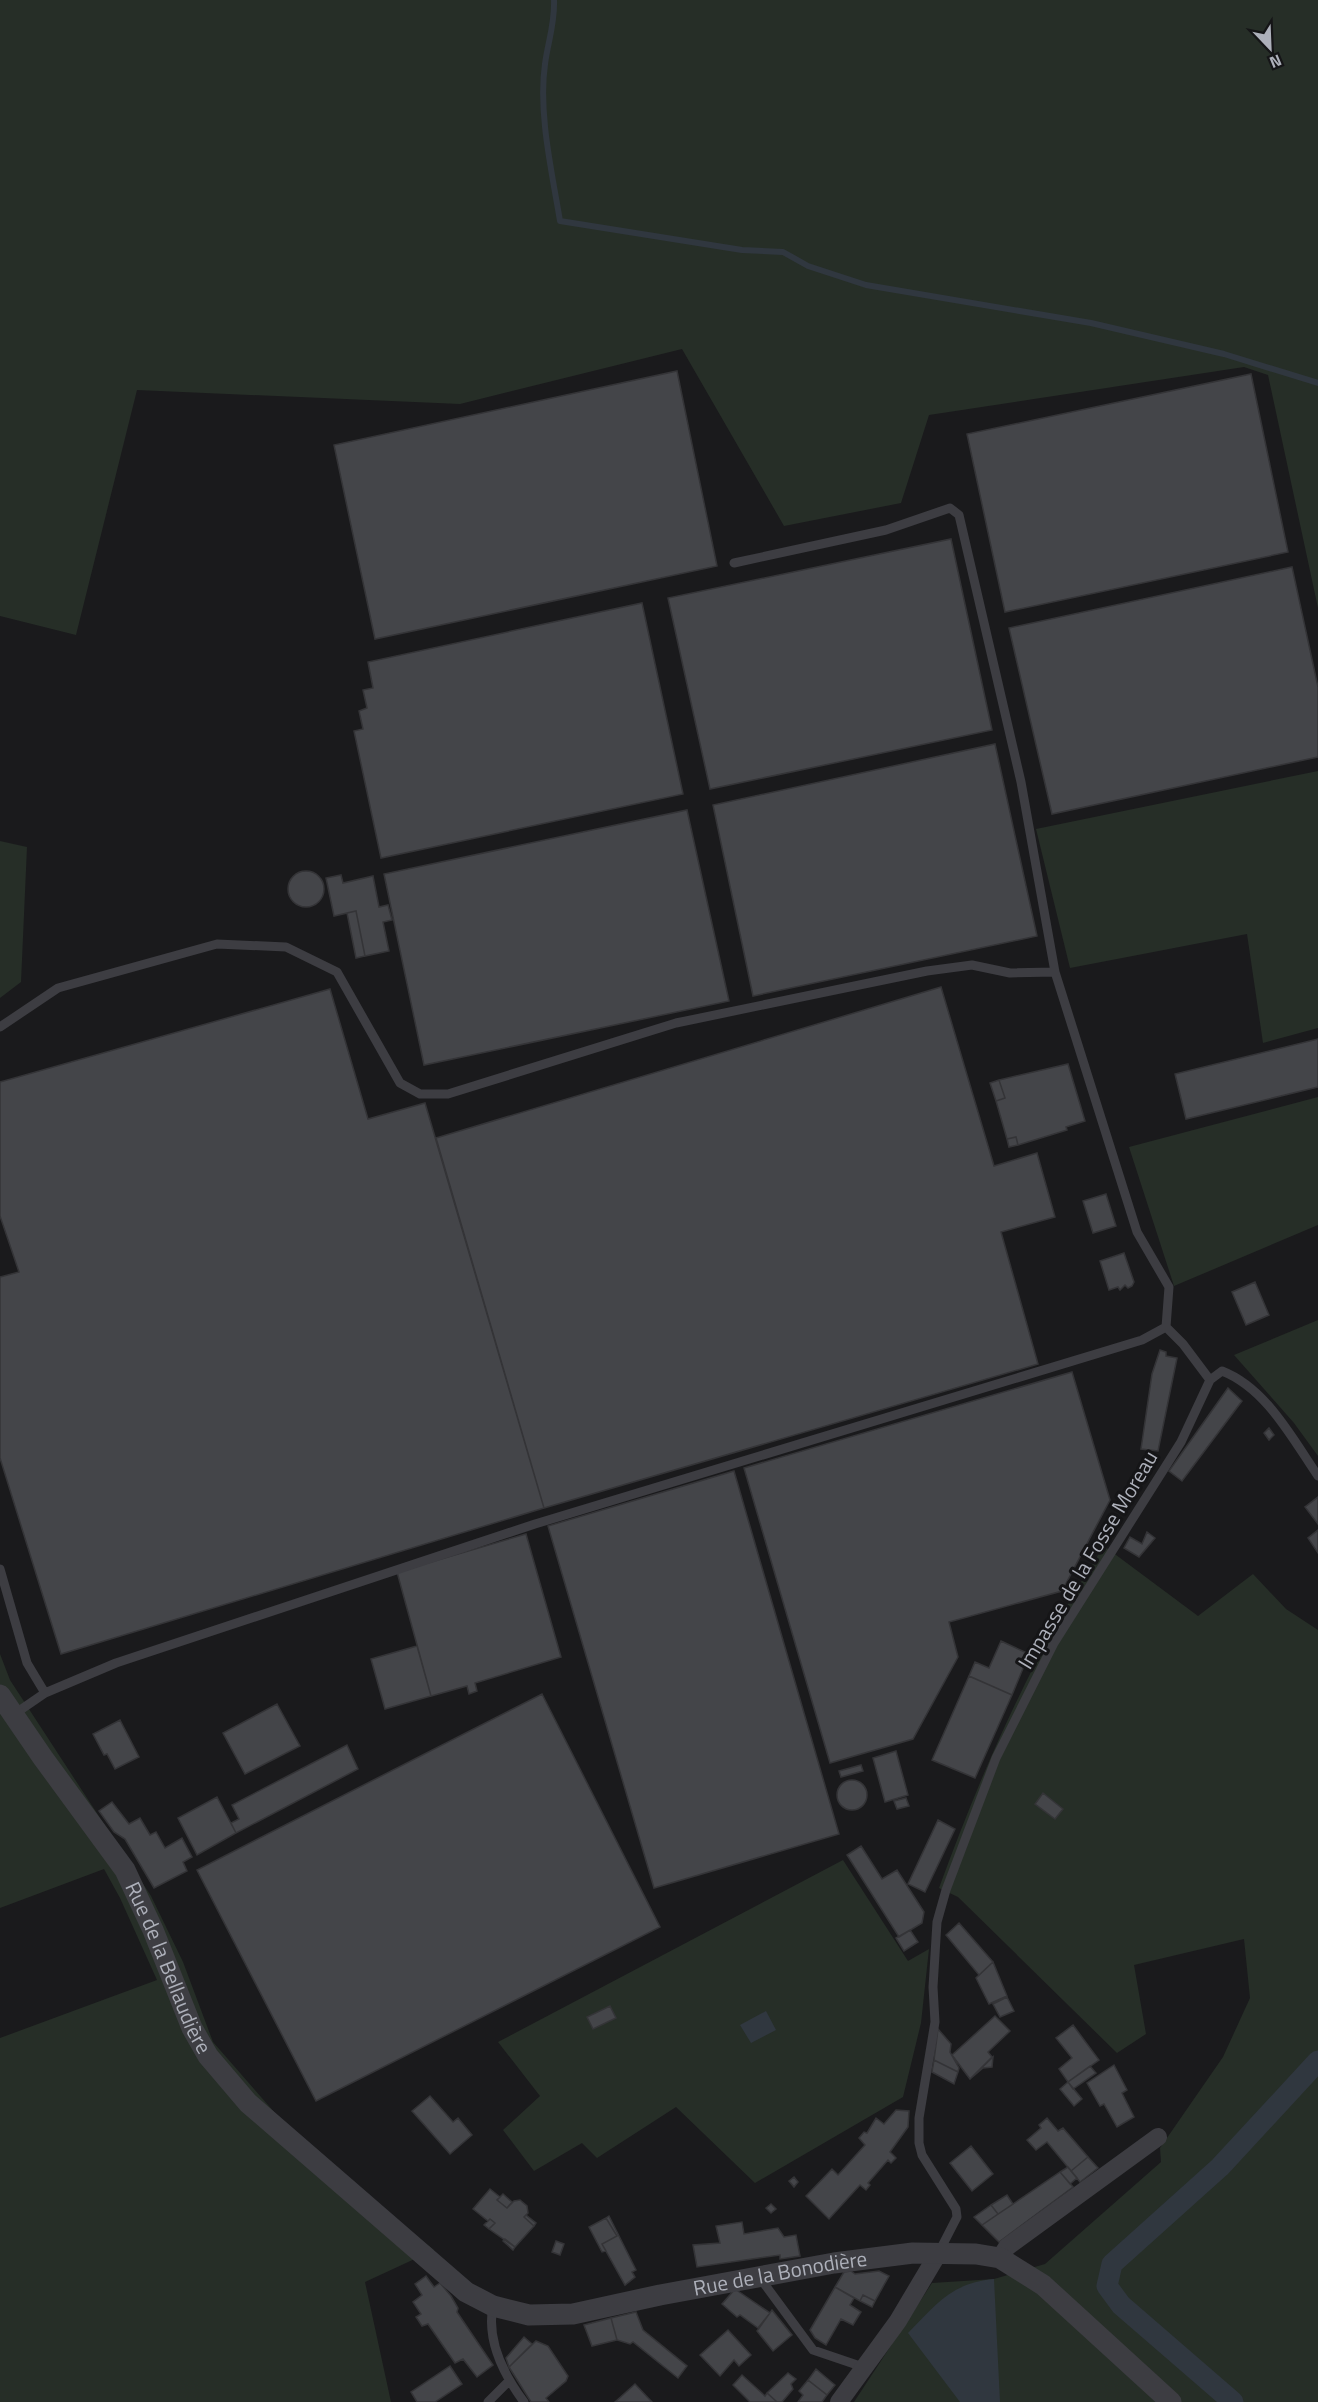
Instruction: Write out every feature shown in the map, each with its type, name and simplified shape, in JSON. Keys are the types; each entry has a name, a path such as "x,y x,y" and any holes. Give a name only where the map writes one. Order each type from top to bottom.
{"street":[{"name":"Rue de la Bellaudière","path":"0,1695 125,1870 153,1930 192,2028 208,2056 248,2103 371,2212"},
{"path":"1000,2258 1007,2247 1158,2137"},
{"name":"Rue de la Bonodière","path":"371,2212 466,2292 493,2306 528,2315 573,2314 759,2276 856,2260 939,2252 1000,2258 1043,2285 1171,2402"},
{"path":"839,2402 866,2368 939,2252"}],"lane":[{"path":"734,563 886,530 950,508 959,515 1021,782 1055,972 1137,1232 1169,1287 1166,1327 1183,1344 1210,1380 1222,1371 1238,1378 1257,1394 1318,1476"},
{"path":"0,1027 58,988 217,944 286,947 337,972 400,1083 420,1094 448,1094 676,1023 927,971 972,965 1010,973 1055,972"},
{"path":"13,1714 45,1693 116,1663 535,1524 1142,1340 1166,1327"},
{"name":"Impasse de la Fosse Moreau","path":"939,2252 955,2223 956,2209 922,2155 919,2135 935,2022 933,1987 937,1922 946,1890 996,1758 1054,1643 1181,1442 1210,1380"},
{"path":"0,1569 27,1663 45,1693"},
{"path":"759,2276 813,2350 866,2368"},
{"path":"493,2306 490,2320 494,2338 508,2381 524,2402"},
{"path":"488,2402 508,2381"}],"shaded area":[{"path":"0,0 1318,0 1318,608 1268,375 1244,367 929,415 901,503 784,526 682,349 460,404 137,390 76,635 0,616"},
{"path":"1318,771 1318,1028 1263,1043 1247,934 1070,968 1036,829"},
{"path":"0,841 27,847 21,982 0,998"},
{"path":"1318,1097 1318,1225 1174,1286 1129,1147"},
{"path":"1318,1320 1318,1456 1294,1423 1234,1355"},
{"path":"1104,1546 1198,1616 1253,1574 1286,1609 1318,1630 1318,2402 854,2402 932,2283 994,2279 1045,2264 1161,2162 1160,2148 1223,2057 1250,1998 1244,1939 1134,1965 1146,2034 1117,2053 958,1897 939,1888 973,1800 1011,1712 1055,1627"},
{"path":"0,1654 10,1680 151,1896 183,1962 213,2042 303,2145 434,2250 365,2282 391,2402 0,2402 0,2038 157,1980 120,1898 104,1869 0,1908"},
{"path":"843,1860 908,1961 929,1949 921,2023 903,2097 755,2183 676,2107 597,2158 582,2143 534,2171 503,2130 540,2096 498,2042"},
{"path":"766,2011 776,2030 751,2043 740,2025"},
{"path":"994,2279 1000,2402 960,2402 908,2333 937,2304 956,2290 979,2281"}],"building":[{"path":"677,371 717,566 375,639 334,445"},
{"path":"1251,374 1288,552 1005,612 967,434"},
{"path":"951,539 992,730 710,789 668,598"},
{"path":"1292,567 1318,687 1318,757 1052,814 1009,628"},
{"path":"642,603 683,794 381,858 354,731 363,729 359,711 367,708 363,690 373,688 368,662"},
{"path":"995,744 1037,936 753,996 713,805"},
{"path":"687,810 729,1001 424,1065 384,874"},
{"path":"306,871 319,876 324,889 319,902 306,907 293,902 288,889 293,876"},
{"path":"341,875 343,883 373,876 379,907 388,905 392,920 383,922 389,951 365,956 356,911 334,916 326,878"},
{"path":"356,911 365,956 356,958 347,913"},
{"path":"941,987 994,1166 1037,1153 1055,1217 1001,1232 1038,1364 544,1508 436,1138"},
{"path":"330,989 368,1119 425,1103 544,1508 61,1654 0,1458 0,1277 19,1272 0,1216 0,1082"},
{"path":"1318,1039 1318,1087 1186,1119 1175,1074"},
{"path":"1068,1064 1085,1121 1066,1127 1067,1130 1018,1145 1016,1137 1007,1139 996,1101 1005,1098 999,1080"},
{"path":"999,1080 1005,1098 996,1101 990,1083"},
{"path":"1016,1137 1018,1145 1009,1147 1007,1139"},
{"path":"1106,1194 1116,1226 1093,1233 1083,1201"},
{"path":"1124,1253 1134,1282 1128,1288 1125,1285 1120,1290 1118,1287 1109,1290 1100,1261"},
{"path":"1255,1282 1269,1315 1246,1325 1232,1292"},
{"path":"1160,1350 1166,1352 1166,1356 1177,1358 1158,1451 1141,1449 1152,1374"},
{"path":"1072,1372 1110,1500 1062,1591 949,1622 958,1657 913,1739 830,1763 744,1468"},
{"path":"1228,1388 1242,1401 1182,1481 1169,1471"},
{"path":"1269,1428 1274,1435 1269,1440 1264,1433"},
{"path":"734,1471 839,1834 654,1888 548,1526"},
{"path":"1318,1497 1318,1524 1305,1507"},
{"path":"1318,1530 1318,1553 1308,1538"},
{"path":"1147,1532 1155,1538 1139,1557 1124,1548 1130,1537 1142,1544"},
{"path":"526,1534 561,1657 475,1683 477,1691 469,1694 467,1686 431,1696 397,1572"},
{"path":"1001,1641 1029,1654 1012,1695 969,1676 975,1662 989,1668"},
{"path":"417,1646 431,1696 385,1709 371,1659"},
{"path":"969,1676 1012,1695 975,1778 932,1760"},
{"path":"542,1694 660,1927 316,2101 197,1870"},
{"path":"277,1704 300,1746 245,1774 223,1733"},
{"path":"120,1720 139,1757 115,1769 107,1754 104,1755 93,1734"},
{"path":"347,1745 358,1769 236,1833 231,1823 239,1819 232,1805"},
{"path":"896,1751 908,1795 885,1802 873,1758"},
{"path":"861,1765 863,1771 841,1777 839,1771"},
{"path":"852,1780 863,1784 867,1795 863,1806 852,1810 841,1806 837,1795 841,1784"},
{"path":"1043,1793 1063,1809 1055,1819 1035,1804"},
{"path":"217,1797 236,1833 197,1855 178,1818"},
{"path":"906,1798 909,1806 897,1809 894,1801"},
{"path":"112,1802 129,1824 140,1818 150,1835 156,1832 165,1848 182,1838 192,1857 183,1862 187,1871 154,1888 125,1839 114,1832 99,1811"},
{"path":"938,1820 955,1829 925,1892 908,1884"},
{"path":"861,1846 882,1879 897,1870 924,1912 922,1923 899,1937 847,1855"},
{"path":"959,1923 993,1962 979,1975 946,1935"},
{"path":"910,1930 918,1942 904,1951 896,1938"},
{"path":"993,1962 1007,1996 989,2004 976,1978"},
{"path":"1007,1997 1014,2011 1000,2017 993,2004"},
{"path":"610,2006 616,2018 593,2029 587,2017"},
{"path":"995,2016 1010,2031 988,2052 992,2057 970,2079 952,2055"},
{"path":"1073,2025 1099,2060 1068,2082 1059,2069 1072,2058 1056,2038"},
{"path":"938,2029 951,2044 950,2052 959,2068 958,2072 934,2060"},
{"path":"993,2057 992,2067 983,2068 970,2079"},
{"path":"934,2060 958,2072 954,2084 932,2072"},
{"path":"1114,2065 1127,2090 1122,2093 1134,2117 1117,2127 1104,2104 1100,2106 1087,2083"},
{"path":"1090,2066 1096,2073 1073,2089 1068,2082"},
{"path":"1068,2082 1082,2099 1074,2106 1060,2089"},
{"path":"430,2096 453,2122 458,2118 472,2135 450,2154 412,2111"},
{"path":"896,2110 909,2111 908,2127 890,2152 896,2158 891,2163 888,2160 868,2183 870,2185 866,2190 860,2185 829,2219 806,2196 832,2169 838,2175 865,2145 859,2138 864,2132 867,2133 876,2118 884,2124"},
{"path":"1047,2118 1058,2131 1063,2128 1088,2157 1071,2171 1047,2142 1036,2150 1027,2140 1041,2128 1039,2125"},
{"path":"971,2146 993,2174 972,2191 950,2163"},
{"path":"1088,2157 1098,2168 1080,2182 1071,2171"},
{"path":"1068,2167 1077,2178 1070,2184 1060,2172"},
{"path":"1060,2172 1073,2187 999,2242 982,2225"},
{"path":"794,2177 798,2182 794,2187 789,2181"},
{"path":"490,2189 500,2197 497,2200 507,2208 514,2201 520,2200 527,2206 528,2213 524,2217 534,2226 515,2247 489,2229 495,2223 490,2219 488,2221 473,2209"},
{"path":"503,2194 512,2202 507,2208 497,2200"},
{"path":"1007,2195 1013,2204 998,2214 991,2205"},
{"path":"771,2204 776,2209 771,2213 766,2208"},
{"path":"991,2205 998,2214 982,2225 974,2217"},
{"path":"526,2215 536,2223 534,2226 524,2217"},
{"path":"609,2216 636,2270 632,2272 635,2277 625,2285 602,2244 617,2236 606,2218"},
{"path":"606,2218 617,2236 602,2244 606,2251 602,2252 589,2227"},
{"path":"490,2219 495,2223 489,2229 484,2225"},
{"path":"742,2222 744,2234 778,2228 784,2237 796,2235 800,2256 780,2259 780,2255 697,2267 693,2245 720,2243 716,2226"},
{"path":"505,2239 515,2247 513,2250 503,2241"},
{"path":"556,2241 564,2244 560,2255 552,2252"},
{"path":"851,2271 855,2274 879,2271 889,2276 875,2301 863,2295 860,2301 835,2287 844,2272"},
{"path":"426,2276 434,2287 440,2283 451,2296 458,2308 457,2312 493,2365 477,2377 463,2359 455,2363 428,2324 422,2326 416,2317 421,2314 413,2302 422,2295 415,2284"},
{"path":"835,2287 854,2298 850,2305 861,2312 853,2325 841,2319 826,2345 815,2338 810,2330"},
{"path":"735,2289 770,2313 758,2328 740,2315 737,2317 722,2304"},
{"path":"863,2295 875,2301 872,2307 860,2301"},
{"path":"772,2310 792,2335 773,2351 757,2331"},
{"path":"636,2312 643,2330 687,2366 678,2378 633,2342 630,2344 617,2340 611,2318"},
{"path":"611,2318 617,2340 592,2346 584,2325"},
{"path":"728,2330 751,2355 739,2366 734,2360 720,2376 700,2355"},
{"path":"524,2337 532,2344 509,2367 506,2358"},
{"path":"536,2341 548,2346 568,2376 566,2381 546,2398 549,2402 531,2402 509,2367"},
{"path":"450,2366 462,2384 435,2402 417,2402 411,2392"},
{"path":"816,2369 835,2385 827,2395 808,2380"},
{"path":"788,2373 796,2379 791,2384 793,2389 782,2402 777,2402 767,2393"},
{"path":"742,2375 765,2396 767,2393 777,2402 750,2402 733,2385"},
{"path":"808,2380 827,2395 822,2402 798,2402 803,2395 799,2391"},
{"path":"635,2384 652,2402 615,2402"}],"waterway":[{"path":"554,0 545,64 543,102 547,143 560,221 742,250 783,252 808,266 866,285 1091,323 1224,354 1318,383"},
{"path":"1233,2402 1121,2305 1107,2286 1112,2264 1220,2167 1318,2061"}]}
